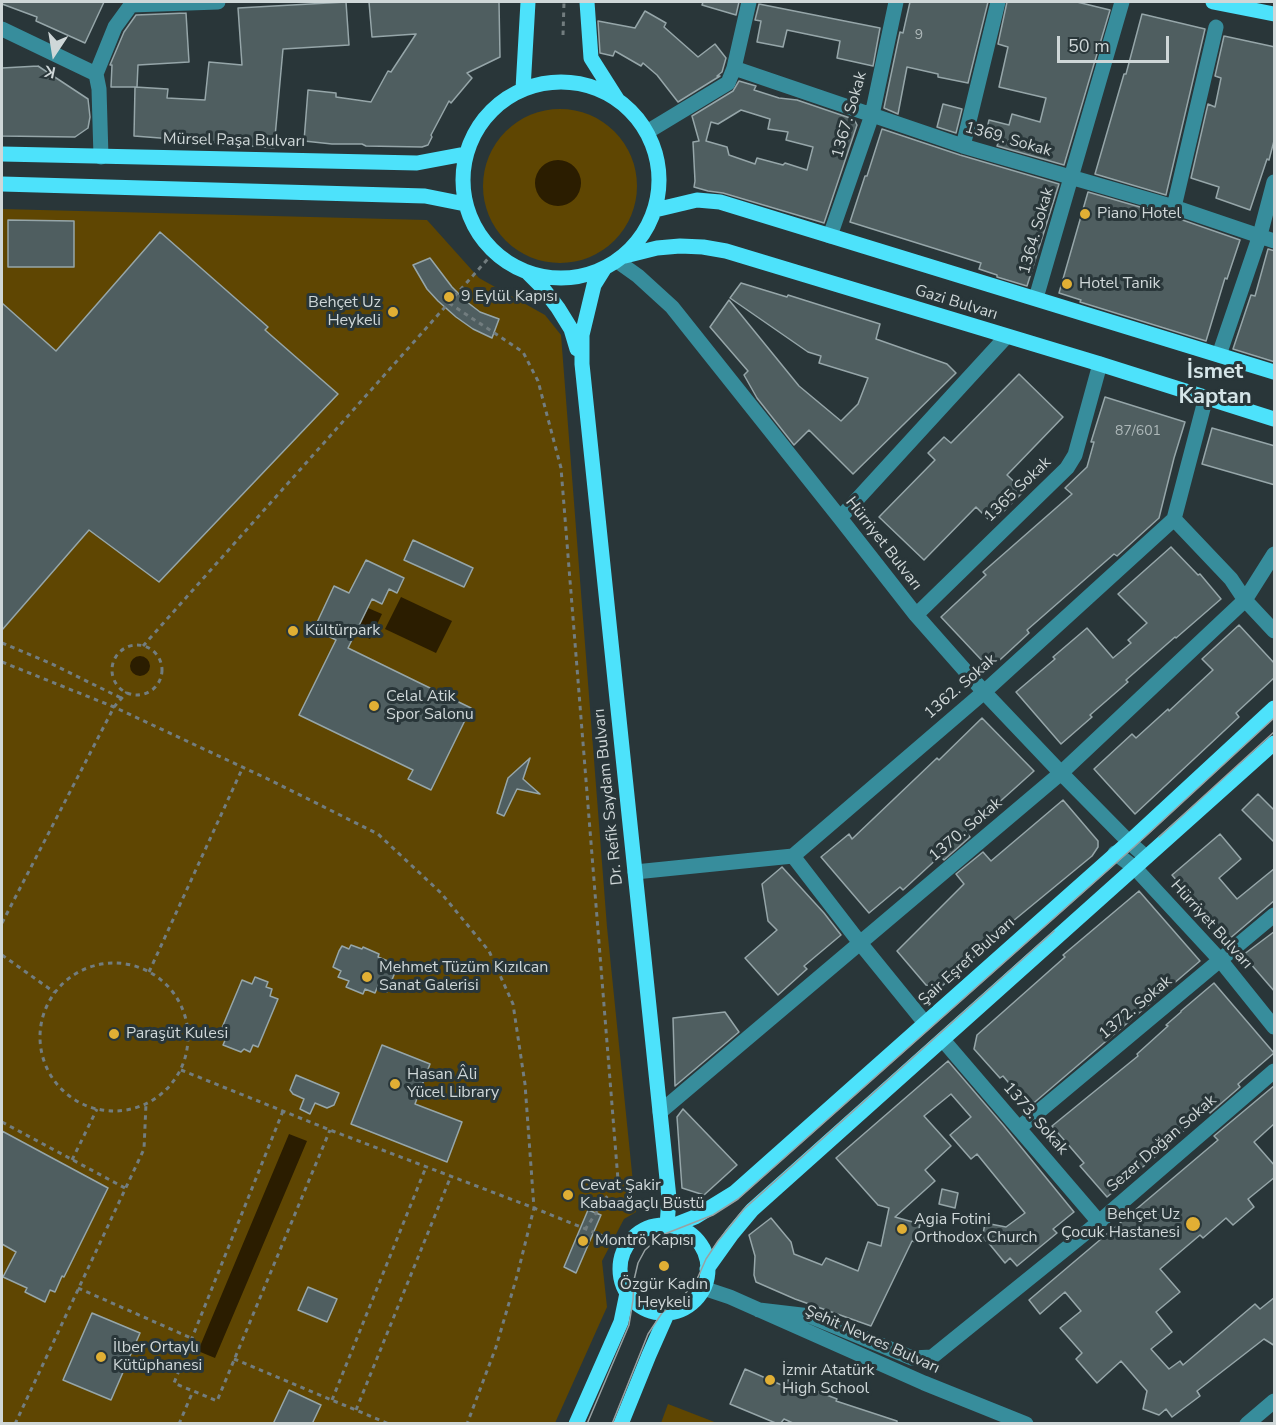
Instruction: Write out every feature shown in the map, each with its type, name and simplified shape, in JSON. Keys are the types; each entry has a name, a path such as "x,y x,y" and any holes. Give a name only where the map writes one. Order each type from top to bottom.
{"main road":[{"path":"523,89 528,2"},
{"path":"586,2 591,58 617,99"},
{"path":"1213,2 1251,5 1275,15"},
{"path":"555,82 588,85 617,99 634,114 647,132 657,157 660,184 655,210 646,230 621,259 585,276 546,277 528,273 510,264 494,252 476,230 465,204 462,179 465,154 486,115 503,100 523,89 555,82"},
{"name":"Mürsel Paşa Bulvarı","path":"2,154 417,163 465,154"},
{"path":"2,184 425,196 465,204"},
{"name":"Gazi Bulvarı","path":"655,210 697,200 720,202 1275,372"},
{"name":"Gazi Bulvarı","path":"621,259 657,248 680,246 726,251 1275,419"},
{"path":"582,364 582,335 594,285 604,269"},
{"path":"528,273 542,287 567,322 582,364"},
{"name":"Dr. Refik Saydam Bulvarı","path":"582,364 669,1198 669,1226"},
{"name":"Şair Eşref Bulvarı","path":"669,1226 695,1217 734,1193 1129,842 1275,708"},
{"path":"707,1269 752,1209 1275,743"},
{"path":"669,1226 684,1230 694,1237 702,1247 707,1269 703,1288 689,1305 676,1311 662,1313 641,1307 627,1293 621,1281 620,1269 622,1256 635,1235 646,1228 669,1226"},
{"path":"576,1424 621,1323 627,1293"},
{"path":"621,1424 668,1312"}],"street":[{"path":"101,157 99,89 96,74 116,27 130,5 218,2"},
{"path":"647,132 728,83 734,68 749,2"},
{"name":"1367. Sokak","path":"830,236 872,115 896,2"},
{"path":"963,146 998,2"},
{"name":"1364. Sokak","path":"1036,298 1122,2"},
{"path":"1174,207 1216,27"},
{"path":"2,29 96,74"},
{"name":"1369. Sokak","path":"734,68 963,146 1174,207 1275,241"},
{"path":"1219,355 1260,235 1275,182"},
{"name":"Hürriyet Bulvarı","path":"621,259 672,307 916,615 984,692 1129,842 1141,862 1275,1027"},
{"path":"840,518 1006,337"},
{"name":"1365 Sokak","path":"916,615 1067,468 1075,455 1100,364"},
{"path":"1206,397 1174,519 1231,579 1245,600 1275,632"},
{"name":"1362. Sokak","path":"793,856 984,692 1174,519"},
{"name":"1370. Sokak","path":"660,1112 1061,773 1245,600 1275,555"},
{"name":"Hürriyet Bulvarı","path":"1115,853 1141,862"},
{"path":"635,872 793,856 925,1023"},
{"name":"1372. Sokak","path":"1019,1128 1275,915"},
{"name":"1373. Sokak","path":"943,1040 1099,1222"},
{"name":"Sezer Doğan Sokak","path":"759,1310 810,1316 912,1358 932,1357 1099,1222 1275,1071"},
{"name":"Şehit Nevres Bulvarı","path":"703,1288 730,1297 924,1383 1026,1424"},
{"path":"1247,1424 1275,1401"}],"path":[{"path":"563,35 564,2"},
{"path":"144,646 494,252"},
{"path":"448,303 523,352 538,381 561,468 618,1180 586,1228"},
{"path":"2,643 50,663 121,698"},
{"path":"136,645 144,646 155,652 159,658 162,671 160,678 157,684 147,692 140,694 127,692 113,676 113,661 122,649 136,645"},
{"path":"2,662 114,707 243,767 378,834 441,892 489,951 513,1004 525,1084 534,1208 496,1347 467,1424"},
{"path":"2,923 114,707 127,692"},
{"path":"149,972 243,767"},
{"path":"2,955 54,992"},
{"path":"118,963 142,968 163,981 178,1000 187,1022 187,1047 180,1070 166,1090 146,1104 122,1110 97,1109 75,1100 56,1084 44,1062 39,1038 43,1014 54,992 72,975 94,965 118,963"},
{"path":"180,1070 608,1238"},
{"path":"15,1424 144,1149 146,1104"},
{"path":"72,1160 97,1109"},
{"path":"283,1111 174,1383 217,1401 330,1130"},
{"path":"2,1122 125,1188"},
{"path":"332,1400 426,1167"},
{"path":"356,1410 451,1176"},
{"path":"78,1288 191,1338"},
{"path":"234,1359 389,1424"},
{"path":"179,1424 193,1391"}],"shaded area":[{"path":"560,109 575,110 590,115 615,131 631,156 636,171 636,201 631,216 615,241 590,257 575,262 560,263 545,262 530,257 505,241 489,216 484,201 483,186 484,171 489,156 505,131 530,115 545,110"},
{"path":"558,160 574,167 581,183 574,199 558,206 542,199 535,183 542,167"},
{"name":"Kültürpark","path":"2,209 427,220 479,278 545,315 561,335 607,927 636,1212 624,1219 602,1261 607,1307 555,1423 2,1424"},
{"path":"401,597 452,621 436,653 385,629"},
{"path":"368,608 382,614 370,639 356,632"},
{"path":"136,656 144,656 150,662 150,670 144,676 136,676 130,670 130,662"},
{"path":"289,1134 307,1141 215,1358 198,1351"},
{"path":"668,1404 717,1423 661,1423"}],"building":[{"path":"2,2 104,2 85,43 36,21 37,17 2,4"},
{"path":"346,2 349,45 283,49 274,148 195,141 195,145 173,144 173,139 134,136 135,87 168,89 167,98 205,100 209,62 242,65 238,8"},
{"path":"369,2 499,2 500,57 467,73 472,78 451,103 449,101 428,145 422,147 366,146 304,141 308,90 336,93 336,97 371,102 388,71 391,72 416,34 372,37"},
{"path":"703,2 739,2 736,15 702,5"},
{"path":"910,2 988,2 968,83 938,77 938,74 907,67 898,114 884,108 900,32 903,33"},
{"path":"1007,2 1077,2 1110,10 1064,165 997,146 1000,138 986,133 989,120 1009,125 1012,114 1040,122 1046,98 999,87 1008,47 998,44"},
{"path":"759,4 880,28 873,66 837,58 840,41 787,30 783,47 757,42 761,21 755,20"},
{"path":"645,11 666,23 664,27 698,57 715,44 726,58 722,72 717,76 720,76 678,102 657,75 643,63 641,66 615,51 613,56 600,53 598,21 635,28"},
{"path":"186,13 189,62 138,65 137,87 111,87 112,65 110,65 124,32 136,15"},
{"path":"1142,14 1205,29 1166,195 1095,174"},
{"path":"1224,36 1275,47 1275,137 1250,210 1216,198 1219,187 1191,178 1208,104 1215,107 1221,78 1215,76"},
{"path":"38,66 88,99 90,117 88,128 75,137 2,136 2,68"},
{"path":"739,81 756,86 754,90 779,98 797,100 854,119 857,125 824,223 723,193 694,187 693,142 699,141 692,116 733,91","holes":["741,110 770,119 768,129 788,132 786,140 813,147 807,170 757,158 755,164 729,155 727,147 706,141 711,122 718,124"]},
{"path":"943,104 962,109 956,133 937,127"},
{"path":"882,129 1059,184 1027,286 979,269 981,263 850,222"},
{"path":"1088,192 1171,216 1240,240 1227,279 1225,278 1206,341 1080,302 1081,300 1059,293"},
{"path":"8,220 74,221 74,267 8,267"},
{"path":"160,232 268,327 265,330 338,394 159,582 89,530 2,630 2,303 56,351"},
{"path":"1268,249 1275,251 1275,362 1233,349 1251,295 1255,296"},
{"name":"9 Eylül Kapısı","path":"430,258 452,287 467,302 480,312 499,319 492,338 456,317 427,289 413,265"},
{"path":"741,283 880,324 876,339 947,364 956,373 853,474 809,430 794,445 757,398 744,375 748,371 710,327 729,300 799,386 841,421 858,404 868,378 819,363 821,356 808,352 730,298"},
{"path":"1019,374 1063,417 1007,475 1024,491 992,523 976,507 924,560 879,517 935,460 928,453 944,437 951,443"},
{"path":"1105,397 1185,422 1159,518 1117,556 1114,554 1027,630 1029,633 990,669 941,617 986,575 983,572 1072,494 1065,488 1087,467 1094,442 1091,442"},
{"path":"1212,428 1275,446 1275,485 1202,464"},
{"path":"413,540 473,568 464,587 404,560"},
{"path":"1171,547 1198,575 1200,574 1221,599 1126,680 1128,682 1061,744 1016,692 1087,628 1113,658 1131,643 1128,640 1147,623 1118,594"},
{"name":"Celal Atik Spor Salonu","path":"366,560 404,578 397,593 389,589 382,604 372,599 348,648 471,708 431,790 408,779 413,770 299,715 336,640 314,629 334,586 349,593"},
{"path":"1239,625 1275,664 1275,677 1236,713 1239,717 1135,814 1094,769 1132,734 1136,738 1168,709 1169,711 1213,670 1202,659"},
{"path":"982,718 1034,771 966,832 970,837 944,860 940,856 903,890 900,887 869,913 821,857 849,834 852,839"},
{"path":"530,758 523,779 540,794 517,789 504,816 497,813 508,778"},
{"path":"1258,794 1275,811 1275,843 1242,810"},
{"path":"1063,800 1098,841 1098,847 1092,856 990,940 991,942 941,987 926,985 897,951 964,884 956,874 983,852 991,861"},
{"path":"1220,834 1241,859 1219,878 1237,899 1275,868 1275,900 1228,940 1172,875"},
{"path":"782,867 841,935 804,966 807,969 778,995 745,958 777,930 768,921 762,884"},
{"path":"1139,891 1200,961 1029,1107 1003,1076 1000,1078 974,1049 977,1035 1065,957 1063,955"},
{"path":"1275,931 1275,992 1243,955"},
{"path":"351,945 379,954 378,957 388,961 386,966 396,970 387,992 377,988 375,993 365,989 363,994 346,987 349,981 338,977 341,971 333,967 339,951 342,946 349,949"},
{"path":"255,977 268,982 266,987 272,989 270,996 278,999 258,1047 253,1045 250,1052 244,1049 241,1052 223,1045 226,1038 219,1035 242,980 252,984"},
{"path":"1214,983 1274,1053 1238,1084 1240,1087 1210,1113 1208,1110 1107,1197 1080,1166 1084,1163 1052,1126 1138,1056 1137,1054 1168,1026 1166,1025"},
{"path":"725,1012 739,1032 675,1086 673,1018"},
{"name":"Hasan Âli Yücel Library","path":"382,1045 430,1064 415,1104 462,1122 447,1162 351,1124"},
{"path":"948,1061 1074,1212 1053,1229 1057,1233 1017,1266 1010,1258 1005,1263 987,1241 982,1240 985,1223 1006,1227 1025,1213 977,1154 971,1159 950,1135 971,1117 951,1094 924,1116 951,1146 925,1170 935,1181 895,1217 920,1224 916,1242 912,1241 871,1326 795,1299 756,1282 755,1256 749,1235 771,1218 791,1242 794,1254 822,1265 826,1258 858,1271 868,1242 881,1246 889,1208 878,1205 836,1158"},
{"path":"296,1075 339,1093 334,1105 327,1108 315,1103 310,1114 300,1109 304,1099 290,1090"},
{"path":"1275,1085 1275,1123 1254,1142 1275,1166 1275,1177 1248,1199 1254,1207 1233,1225 1226,1218 1203,1238 1200,1235 1160,1269 1180,1292 1156,1312 1172,1332 1151,1349 1169,1369 1180,1361 1183,1365 1255,1304 1260,1309 1275,1297 1275,1346 1264,1339 1197,1391 1200,1396 1172,1417 1166,1409 1159,1415 1143,1409 1147,1391 1121,1361 1097,1383 1076,1359 1082,1353 1060,1328 1081,1311 1065,1292 1040,1314 1029,1300 1218,1140 1214,1136"},
{"path":"683,1109 737,1165 704,1195 682,1188 677,1117"},
{"path":"2,1131 108,1188 64,1277 62,1276 55,1292 50,1290 45,1302 25,1292 27,1288 3,1277 16,1252 2,1244"},
{"path":"942,1189 958,1193 955,1208 939,1204"},
{"name":"Montrö Kapısı","path":"588,1210 601,1215 576,1273 564,1267"},
{"path":"308,1287 337,1299 327,1322 298,1310"},
{"name":"İlber Ortaylı Kütüphanesi","path":"92,1313 140,1333 111,1400 63,1380"},
{"path":"745,1369 786,1387 788,1380 837,1399 836,1401 897,1421 897,1424 795,1424 784,1419 778,1424 730,1404"},
{"path":"289,1390 321,1405 312,1424 273,1424"}],"tram line":[{"path":"587,1424 629,1325 634,1280 638,1263 645,1250 662,1235 713,1215 738,1199 1134,847 1274,718"},
{"path":"1159,837 1274,732"},
{"path":"612,1424 648,1334 662,1313 685,1294 698,1277 718,1241 744,1209 1054,931"}],"place":[{"name":"Piano Hotel","path":"1085,214"},
{"name":"Hotel Tanik","path":"1067,284"},
{"name":"9 Eylül Kapısı","path":"449,297"},
{"name":"Behçet Uz Heykeli","path":"393,312"},
{"name":"Kültürpark","path":"293,631"},
{"name":"Celal Atik Spor Salonu","path":"374,706"},
{"name":"Mehmet Tüzüm Kızılcan Sanat Galerisi","path":"367,977"},
{"name":"Paraşüt Kulesi","path":"114,1034"},
{"name":"Hasan Âli Yücel Library","path":"395,1084"},
{"name":"Cevat Şakir Kabaağaçlı Büstü","path":"568,1195"},
{"name":"Behçet Uz Çocuk Hastanesi","path":"1193,1224"},
{"name":"Agia Fotini Orthodox Church","path":"902,1229"},
{"name":"Montrö Kapısı","path":"583,1241"},
{"name":"Özgür Kadın Heykeli","path":"664,1266"},
{"name":"İlber Ortaylı Kütüphanesi","path":"101,1357"},
{"name":"İzmir Atatürk High School","path":"770,1380"}],"district":[{"name":"İsmet Kaptan","path":"1215,386"}]}
